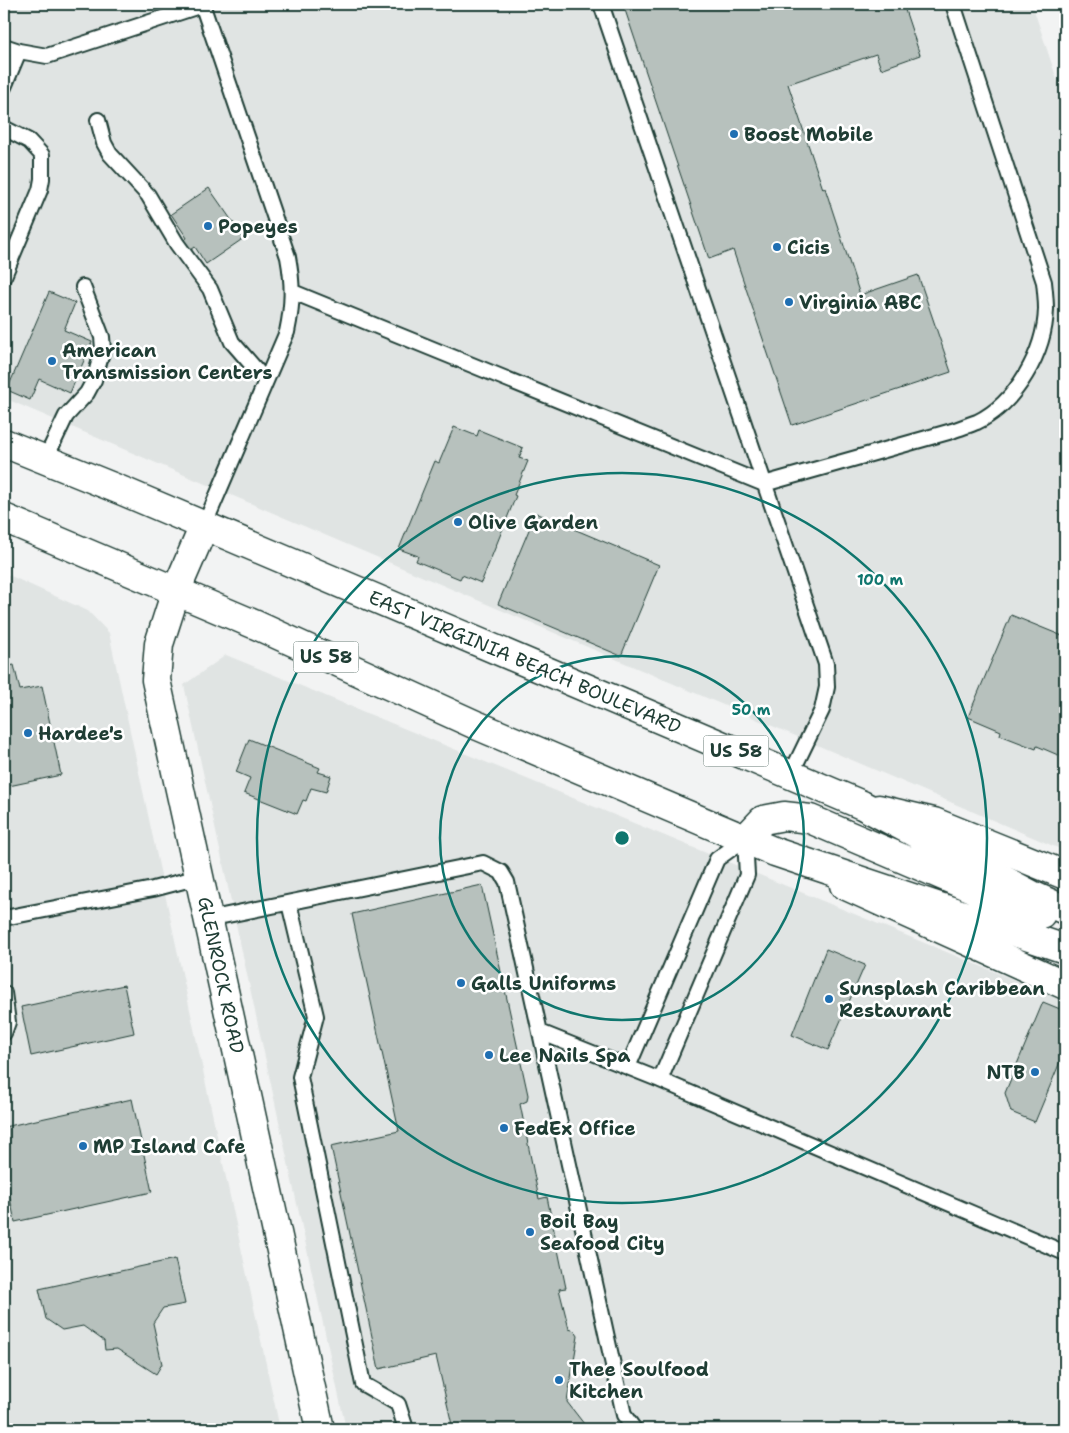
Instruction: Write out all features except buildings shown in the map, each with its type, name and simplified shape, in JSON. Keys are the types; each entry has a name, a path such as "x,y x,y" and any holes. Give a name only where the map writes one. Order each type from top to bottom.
{"main road":[{"name":"EAST VIRGINIA BEACH BOULEVARD","path":"4,443 862,805 1034,896 1065,910"},
{"name":"US 58","path":"4,518 256,625 476,725 775,852 1065,949"},
{"name":"GLENROCK ROAD","path":"204,526 176,590 159,644 156,680 320,1429"},
{"path":"862,805 934,822 1065,875"},
{"path":"745,839 762,820 784,816 810,819 1021,909 1046,915 1065,915"},
{"path":"775,852 890,907 1065,985"}],"lane":[{"path":"4,46 47,56 202,4 288,257 293,292 292,310 287,332 204,526"},
{"path":"601,4 826,664 827,687 822,710 791,774"},
{"path":"293,292 764,484 952,432 978,421 996,409 1019,385 1036,356 1044,331 1046,309 1044,282 953,4"},
{"path":"4,87 19,51"},
{"path":"98,120 104,143 110,154 148,195 177,244 210,289 232,342 266,381"},
{"path":"4,128 29,141 42,155 40,190 4,276"},
{"path":"46,460 66,416 88,392 94,380 103,349 102,337 83,287"},
{"path":"628,1067 717,859 745,839"},
{"path":"660,1080 747,875 745,839"},
{"path":"208,919 483,863 501,872 507,882 624,1415 634,1429"},
{"path":"4,918 153,889 199,877"},
{"path":"289,903 316,1016 300,1077 363,1384 398,1404 406,1429"},
{"path":"4,993 8,1022 4,1033"},
{"path":"540,1032 660,1080 1065,1253"}],"shaded area":[{"path":"4,4 1032,4 1065,104 1065,851 4,398"},
{"path":"4,573 88,611 109,633 280,1429 4,1429"},
{"path":"226,655 1065,1001 1065,1429 346,1429 184,685"}],"place":[{"name":"Boost Mobile","path":"734,134"},
{"name":"Popeyes","path":"208,226"},
{"name":"Cicis","path":"777,247"},
{"name":"Virginia ABC","path":"789,302"},
{"name":"American Transmission Centers","path":"52,361"},
{"name":"Olive Garden","path":"458,522"},
{"name":"Hardee's","path":"28,733"},
{"name":"Galls Uniforms","path":"461,983"},
{"name":"Sunsplash Caribbean Restaurant","path":"829,999"},
{"name":"Lee Nails Spa","path":"489,1055"},
{"name":"NTB","path":"1035,1072"},
{"name":"FedEx Office","path":"504,1128"},
{"name":"MP Island Cafe","path":"83,1146"},
{"name":"Boil Bay Seafood City","path":"530,1232"},
{"name":"Thee Soulfood Kitchen","path":"559,1380"}]}
